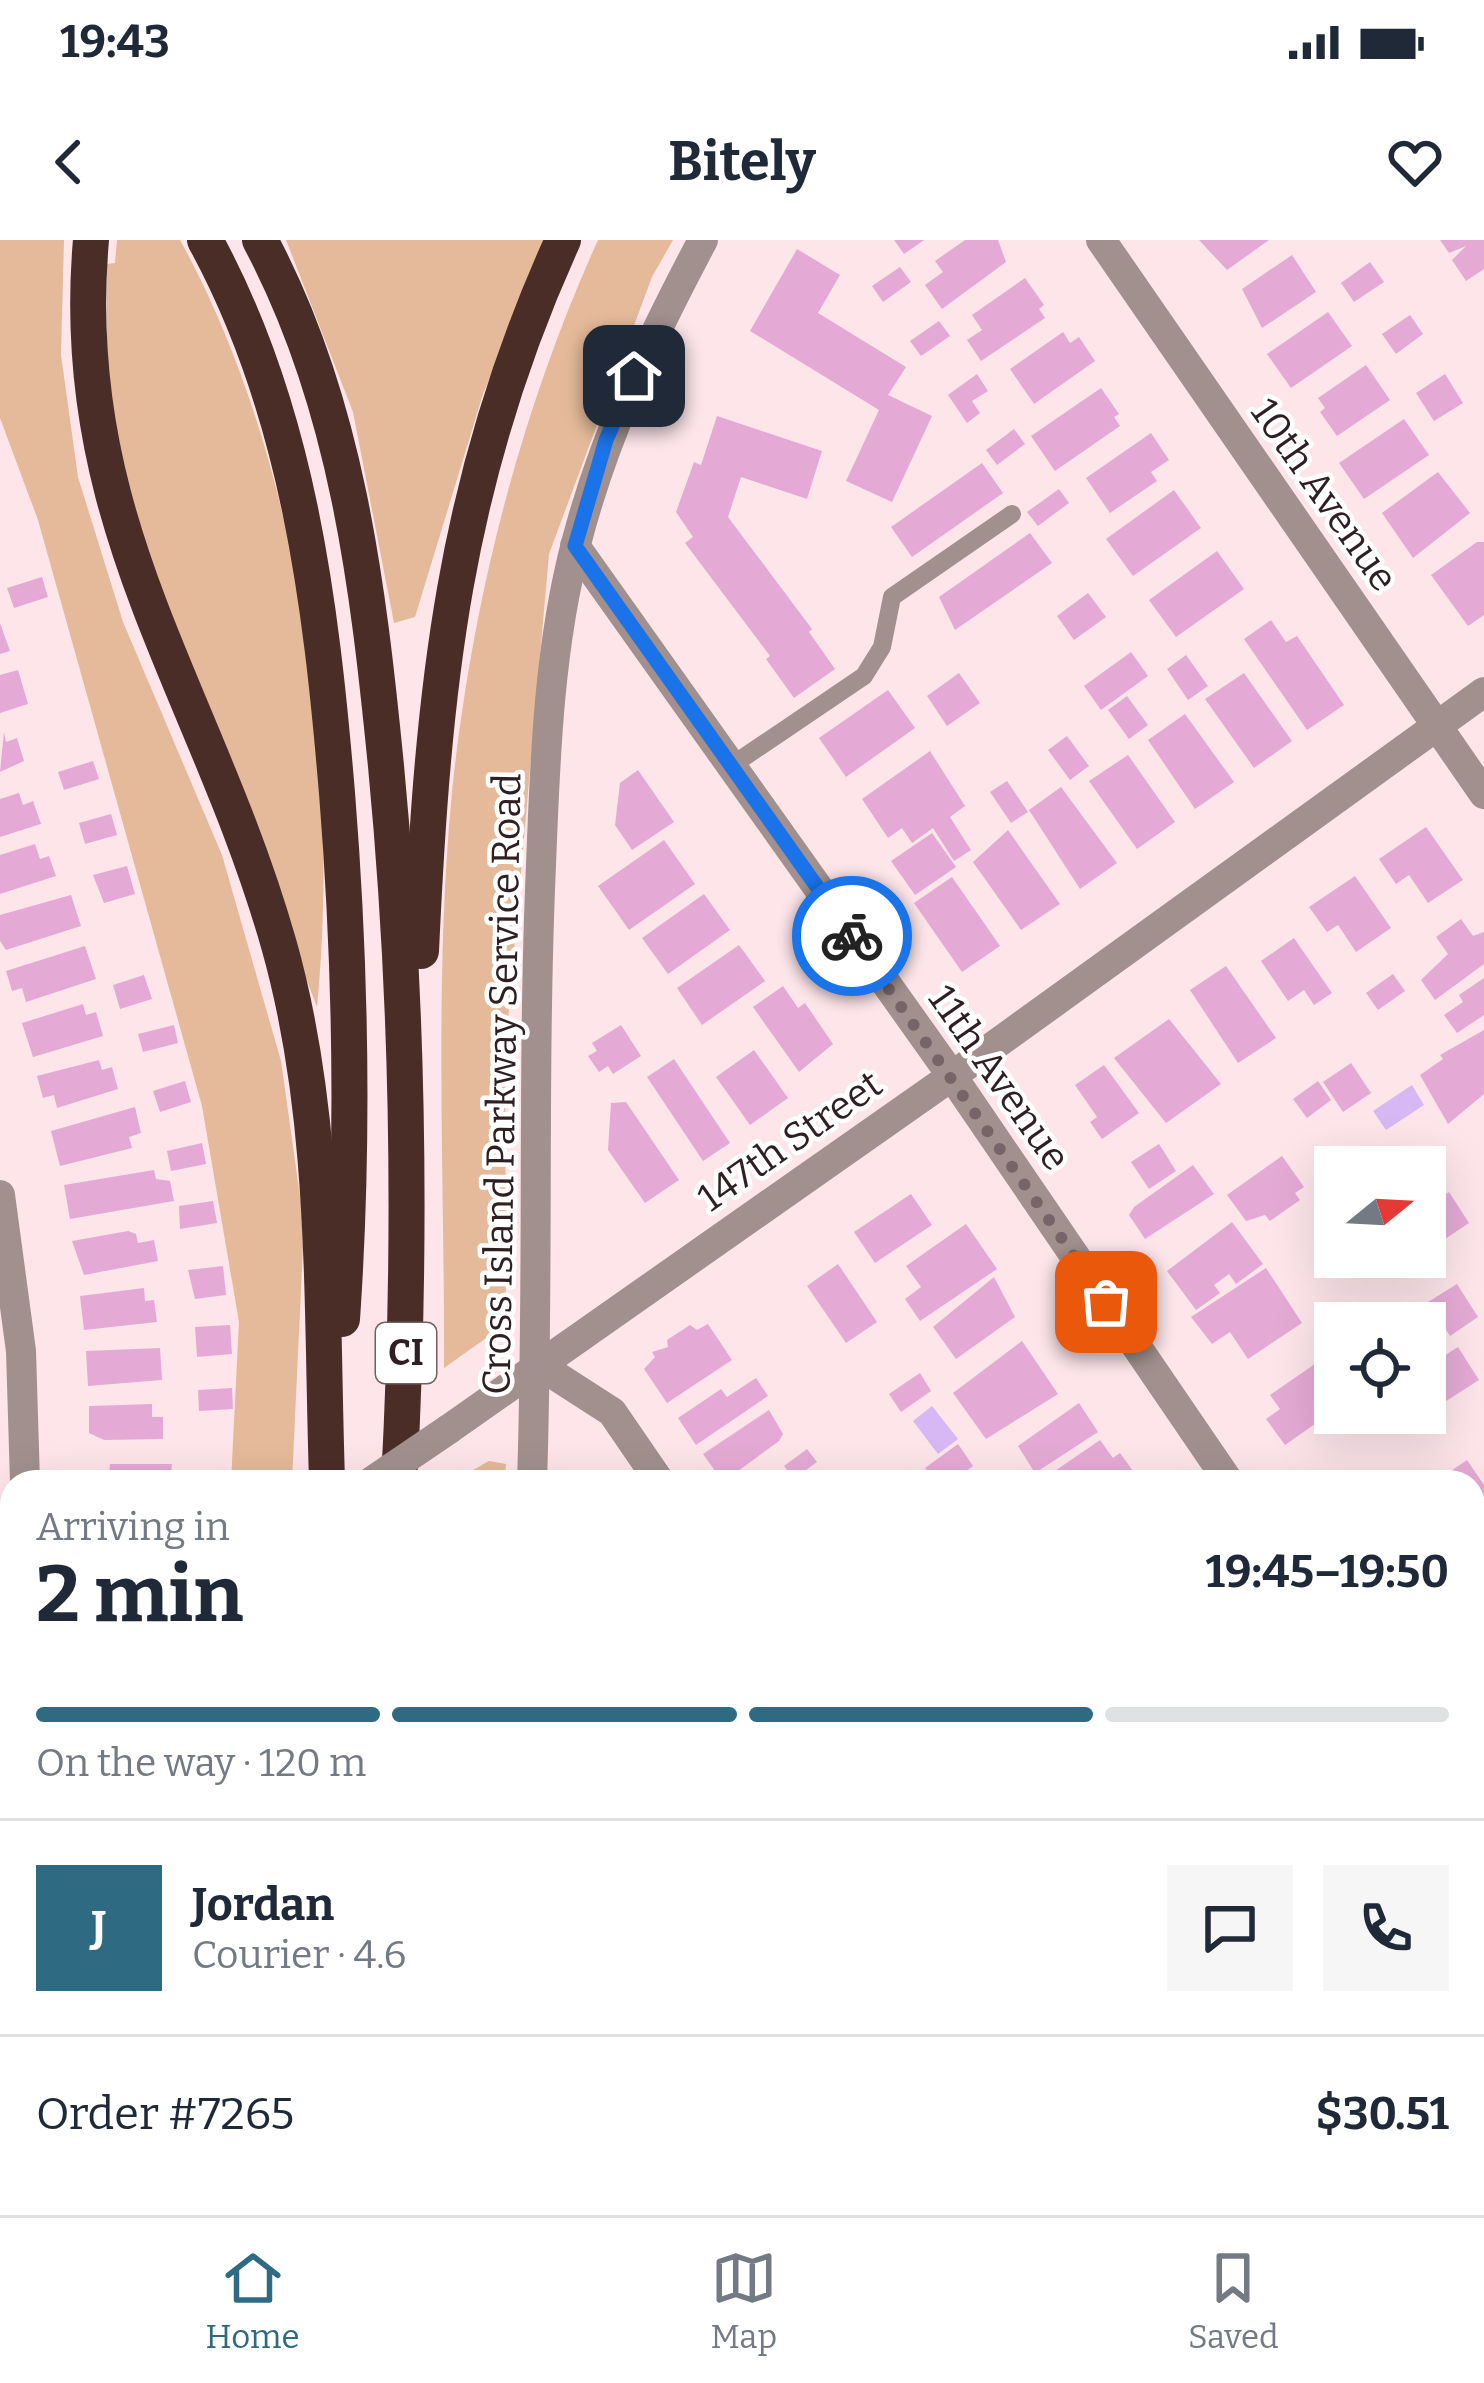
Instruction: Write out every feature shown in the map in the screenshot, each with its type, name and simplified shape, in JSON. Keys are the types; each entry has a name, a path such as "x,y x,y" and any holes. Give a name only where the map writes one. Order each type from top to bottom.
{"highway":[{"path":"91,240 90,376 111,500 141,593 263,895 304,1057 316,1178 327,1470"},
{"path":"205,240 255,345 286,443 311,564 334,751 348,984 350,1130 342,1320 328,1470"},
{"path":"260,240 324,393 365,584 398,908 410,1225"},
{"path":"410,1225 429,771 442,644 462,531 489,430 563,240"},
{"name":"CI","path":"400,1470 410,1225"}],"street":[{"name":"Cross Island Parkway Service Road","path":"532,1470 534,1007 544,787 575,546 606,440 703,240"},
{"name":"10th Avenue","path":"1101,240 1484,794"},
{"name":"11th Avenue","path":"575,546 952,1076 1221,1470"},
{"name":"147th Street","path":"389,1470 952,1076 1439,729 1484,692"},
{"path":"1,1207 21,1351 25,1470"},
{"path":"536,1363 612,1412 652,1470"}],"lane":[{"path":"731,766 864,676 882,647 892,597 1012,514"}],"shaded area":[{"path":"0,240 64,240 61,355 78,477 123,622 222,855 281,1061 304,1225 293,1470 232,1470 239,1322 202,1106 38,520 0,418"},
{"path":"117,240 180,240 221,325 255,417 282,513 316,714 323,814 317,1007 169,621 117,450 107,353 107,264 115,263"},
{"path":"286,240 548,240 483,394 415,617 394,623 353,412"},
{"path":"598,240 673,240 652,277 549,554 505,1054 506,1309 499,1329 444,1368 443,956 452,791 462,712 484,591 531,412"},
{"path":"1412,1085 1424,1105 1386,1130 1373,1111"},
{"path":"932,1406 958,1439 938,1454 913,1421"},
{"path":"489,1461 506,1464 506,1470 473,1470"}],"building":[{"path":"894,240 924,240 904,254"},
{"path":"965,240 998,240 1006,262 942,309 925,285 943,272 935,261"},
{"path":"1199,240 1269,240 1227,270"},
{"path":"1440,240 1484,240 1484,269 1466,281 1452,260 1466,246 1449,253"},
{"path":"797,249 840,275 818,313 906,367 888,395 932,416 892,502 846,481 879,410 750,331"},
{"path":"1292,255 1316,292 1262,328 1242,289"},
{"path":"1370,262 1384,282 1354,302 1341,283"},
{"path":"900,267 911,282 883,302 872,286"},
{"path":"1025,278 1044,305 1039,309 1045,318 981,361 967,340 982,330 972,315"},
{"path":"1328,312 1352,346 1291,388 1267,354"},
{"path":"1410,315 1423,334 1396,354 1382,334"},
{"path":"939,321 950,336 921,356 910,341"},
{"path":"1063,332 1070,343 1079,337 1095,361 1034,404 1010,369"},
{"path":"1366,365 1390,400 1337,436 1320,412 1325,408 1318,398"},
{"path":"977,374 988,391 972,401 980,413 967,423 948,395"},
{"path":"1445,374 1463,403 1434,421 1416,393"},
{"path":"1101,388 1119,414 1114,417 1120,426 1055,471 1031,436"},
{"path":"717,416 822,451 807,499 741,477 728,517 812,629 809,632 835,669 794,698 766,659 770,656 685,543 693,537 676,512 694,462 701,465"},
{"path":"1404,419 1429,455 1364,499 1339,463"},
{"path":"1014,429 1025,444 997,465 986,450"},
{"path":"1151,433 1169,460 1151,472 1157,481 1110,513 1086,478"},
{"path":"982,463 1003,493 912,557 891,527"},
{"path":"1438,472 1470,513 1413,558 1382,513"},
{"path":"1059,489 1069,503 1038,526 1027,512"},
{"path":"1174,490 1201,528 1133,576 1106,539"},
{"path":"1030,533 1052,563 955,630 939,597"},
{"path":"1477,542 1484,542 1484,615 1468,626 1431,575"},
{"path":"1217,551 1244,589 1176,637 1149,600"},
{"path":"42,577 48,597 14,608 7,588"},
{"path":"1088,593 1106,617 1074,640 1057,616"},
{"path":"1271,620 1286,642 1297,636 1344,705 1307,730 1244,639"},
{"path":"0,623 10,651 0,654"},
{"path":"1131,652 1148,676 1101,710 1084,686"},
{"path":"1186,655 1208,686 1188,700 1167,669"},
{"path":"18,670 28,704 0,713 0,675"},
{"path":"959,673 980,703 947,726 927,696"},
{"path":"1244,673 1292,741 1254,768 1205,699"},
{"path":"888,690 915,728 846,777 819,738"},
{"path":"1127,696 1148,725 1129,739 1108,710"},
{"path":"1185,714 1234,782 1195,809 1148,740"},
{"path":"4,732 6,742 17,738 24,761 0,772"},
{"path":"1067,736 1089,766 1070,780 1048,750"},
{"path":"930,751 965,806 950,817 971,850 954,861 933,828 912,843 902,828 888,838 862,799"},
{"path":"1128,755 1175,822 1137,849 1089,781"},
{"path":"93,761 99,779 64,790 58,772"},
{"path":"638,770 674,822 632,850 615,825 620,783"},
{"path":"1007,781 1028,812 1011,823 990,792"},
{"path":"1061,787 1117,863 1080,889 1029,810"},
{"path":"19,793 23,805 33,801 41,824 0,837 0,799"},
{"path":"111,814 117,835 85,844 79,823"},
{"path":"1426,827 1463,880 1428,903 1409,875 1396,884 1379,859"},
{"path":"1008,830 1060,904 1021,930 973,862"},
{"path":"932,833 956,867 915,895 891,861"},
{"path":"664,840 695,884 629,930 598,886"},
{"path":"35,844 40,859 49,856 56,876 0,894 0,855"},
{"path":"127,866 135,894 104,903 93,875"},
{"path":"1355,876 1391,928 1356,952 1338,925 1327,932 1309,907"},
{"path":"952,877 1000,946 962,972 914,903"},
{"path":"704,894 730,930 668,974 642,938"},
{"path":"71,895 81,926 6,950 0,941 0,915"},
{"path":"1461,919 1473,936 1484,932 1484,964 1435,1000 1421,980 1448,954 1436,937"},
{"path":"1294,938 1332,993 1314,1005 1304,990 1288,1001 1261,961"},
{"path":"739,945 765,981 702,1025 677,988"},
{"path":"85,946 96,979 26,1002 22,988 12,991 6,971"},
{"path":"1226,966 1276,1038 1238,1063 1190,990"},
{"path":"1393,974 1405,991 1378,1010 1366,993"},
{"path":"144,975 152,999 120,1009 113,985"},
{"path":"1484,978 1484,1015 1457,1033 1444,1015 1463,1002 1459,995"},
{"path":"783,986 798,1008 805,1003 833,1044 799,1072 753,1007"},
{"path":"83,1004 86,1015 96,1012 103,1036 33,1057 22,1023"},
{"path":"1169,1019 1221,1084 1166,1123 1114,1058"},
{"path":"174,1025 178,1043 143,1052 138,1034"},
{"path":"621,1025 641,1056 613,1074 608,1066 599,1072 588,1056 597,1051 592,1043"},
{"path":"1484,1030 1484,1094 1448,1124 1420,1075 1443,1059 1440,1055"},
{"path":"754,1050 788,1098 750,1125 716,1077"},
{"path":"674,1059 730,1143 703,1161 647,1077"},
{"path":"99,1060 102,1070 112,1067 118,1089 57,1108 54,1095 43,1098 37,1076"},
{"path":"1351,1063 1371,1093 1343,1112 1323,1082"},
{"path":"1104,1065 1139,1113 1102,1139 1090,1122 1097,1117 1075,1085"},
{"path":"185,1081 191,1102 160,1112 153,1091"},
{"path":"1318,1081 1331,1100 1307,1118 1293,1099"},
{"path":"626,1102 679,1180 645,1203 608,1150 611,1103"},
{"path":"135,1107 141,1133 129,1137 132,1148 60,1166 51,1131"},
{"path":"202,1143 206,1164 171,1171 167,1151"},
{"path":"1159,1144 1176,1171 1149,1189 1131,1162"},
{"path":"1282,1156 1304,1187 1295,1193 1300,1200 1270,1221 1265,1215 1246,1221 1227,1195"},
{"path":"1193,1165 1214,1194 1145,1239 1129,1215 1134,1207"},
{"path":"154,1170 156,1179 170,1181 174,1201 70,1219 64,1185"},
{"path":"911,1194 932,1225 875,1263 854,1232"},
{"path":"1446,1194 1469,1223 1446,1238"},
{"path":"213,1201 217,1223 180,1229 179,1206"},
{"path":"1232,1222 1263,1264 1236,1284 1229,1274 1214,1285 1220,1293 1196,1310 1167,1271"},
{"path":"966,1224 997,1269 920,1321 905,1299 921,1287 906,1266"},
{"path":"128,1231 136,1234 138,1243 154,1240 158,1261 84,1275 72,1241"},
{"path":"838,1264 877,1322 846,1343 807,1286"},
{"path":"223,1266 226,1295 195,1299 188,1270"},
{"path":"1266,1268 1302,1323 1248,1359 1230,1332 1212,1344 1191,1317"},
{"path":"994,1277 1015,1317 956,1359 933,1327"},
{"path":"1457,1284 1478,1317 1450,1336 1446,1302 1428,1302"},
{"path":"144,1288 145,1301 154,1300 157,1322 84,1330 80,1296"},
{"path":"708,1324 732,1360 667,1403 644,1369 655,1357 652,1352 668,1347 667,1340 690,1325 697,1330"},
{"path":"230,1325 232,1354 197,1357 195,1327"},
{"path":"1022,1341 1058,1394 986,1439 953,1393"},
{"path":"1458,1347 1479,1380 1446,1401 1446,1355"},
{"path":"160,1348 162,1380 88,1386 86,1351"},
{"path":"1314,1365 1314,1425 1285,1445 1266,1419 1280,1409 1270,1395"},
{"path":"920,1373 931,1391 901,1412 889,1394"},
{"path":"756,1378 768,1396 696,1445 678,1418 721,1389 727,1397"},
{"path":"232,1388 233,1409 199,1411 198,1390"},
{"path":"1079,1403 1098,1432 1040,1470 1033,1470 1018,1446"},
{"path":"152,1404 152,1417 163,1417 163,1439 104,1440 89,1433 89,1406"},
{"path":"769,1410 783,1434 739,1470 714,1470 703,1454"},
{"path":"1100,1440 1113,1458 1120,1453 1132,1470 1056,1470"},
{"path":"958,1444 973,1466 968,1470 925,1468"},
{"path":"807,1449 817,1462 806,1470 784,1466"},
{"path":"1467,1460 1474,1470 1452,1470"},
{"path":"110,1464 172,1464 171,1470 109,1470"}],"way so far":[{"path":"852,936 1106,1302"}],"route":[{"path":"634,376 606,440 575,546 852,936"}]}
